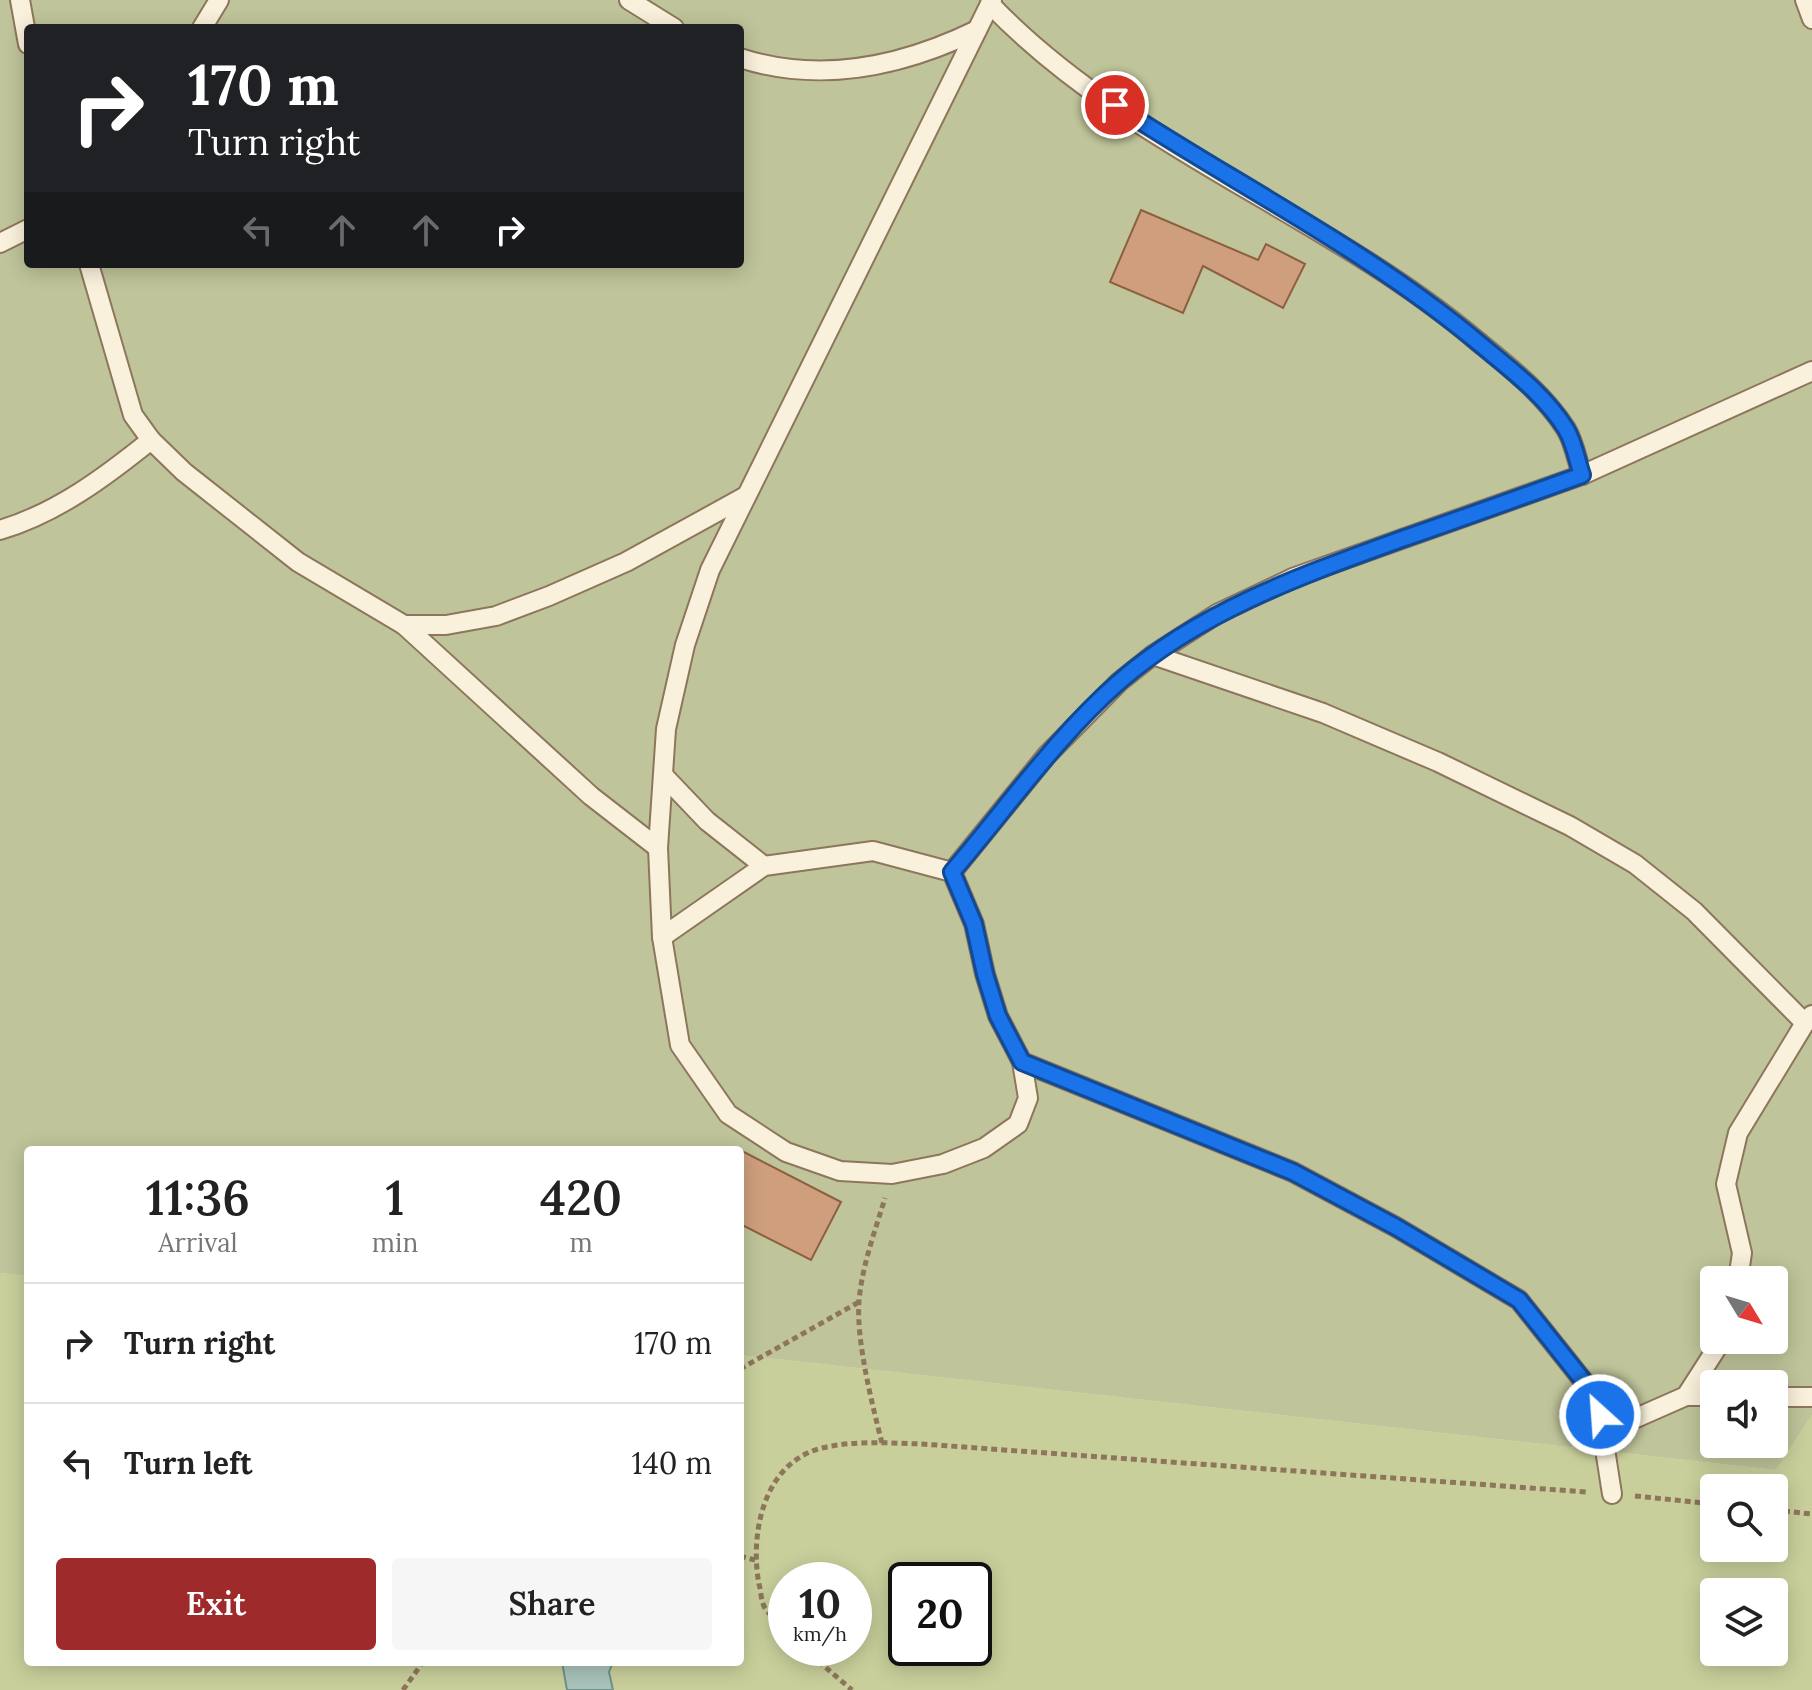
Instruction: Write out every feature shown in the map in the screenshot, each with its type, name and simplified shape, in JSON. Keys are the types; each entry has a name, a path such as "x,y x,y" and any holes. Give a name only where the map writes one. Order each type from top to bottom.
{"lane":[{"path":"20,0 24,24"},
{"path":"204,24 219,0"},
{"path":"629,0 668,24"},
{"path":"1805,0 1812,19"},
{"path":"952,872 974,924 998,1016 1022,1062 1028,1098 1018,1124 984,1148 943,1164 892,1174 840,1171 786,1152 728,1114 680,1045 662,937 658,848 666,729 685,645 710,570 991,2 1022,37 1115,105 1182,149 1352,249 1440,310 1536,390 1568,431 1582,475"},
{"path":"744,59 767,67 857,70 937,49 977,30"},
{"path":"0,243 24,231"},
{"path":"90,268 133,415 151,440 184,472 298,562 404,625 591,796 658,848"},
{"path":"952,872 1047,755 1119,682 1153,655 1217,614 1295,577 1582,475 1809,369"},
{"path":"0,530 25,523 65,502 151,440"},
{"path":"404,625 446,625 496,616 626,562 746,496"},
{"path":"1153,655 1323,713 1438,762 1570,826 1635,864 1694,911 1809,1019 1738,1133 1726,1184 1742,1253 1740,1266"},
{"path":"665,777 707,821 764,866"},
{"path":"662,937 764,866 873,851 952,872"},
{"path":"1022,1062 1293,1172 1396,1227 1519,1300 1597,1398 1612,1494"},
{"path":"1686,1396 1713,1354"},
{"path":"1602,1433 1686,1396 1700,1396"},
{"path":"1788,1397 1812,1397"}],"path":[{"path":"882,1443 868,1384 859,1302 871,1243 892,1174"},
{"path":"744,1367 859,1302"},
{"path":"768,1611 764,1607 755,1560 759,1520 767,1493 792,1464 816,1449 882,1443 1700,1503"},
{"path":"1788,1511 1812,1514"},
{"path":"744,1557 755,1560"},
{"path":"403,1690 420,1666"},
{"path":"824,1666 852,1690"}],"green space":[{"path":"0,0 1812,0 1812,1415 1788,1452 1788,1370 1700,1370 1700,1458 1784,1458 1776,1470 744,1355 744,1146 24,1146 24,1276 0,1273"},
{"path":"0,1273 24,1276 24,1666 744,1666 744,1355 1776,1470 1784,1458 1788,1458 1788,1452 1812,1415 1812,1690 0,1690"}],"water":[{"path":"563,1666 611,1666 609,1672 613,1690 567,1690"}],"building":[{"path":"1141,210 1258,260 1266,244 1305,264 1283,308 1203,266 1183,313 1110,282"},
{"path":"744,1152 841,1202 811,1260 744,1226"}],"route":[{"path":"1115,105 1182,149 1352,249 1440,310 1536,390 1568,431 1582,475 1295,577 1217,614 1153,655 1119,682 1047,755 952,872 974,924 998,1016 1022,1062 1293,1172 1396,1227 1519,1300 1597,1398 1600,1415"}]}
